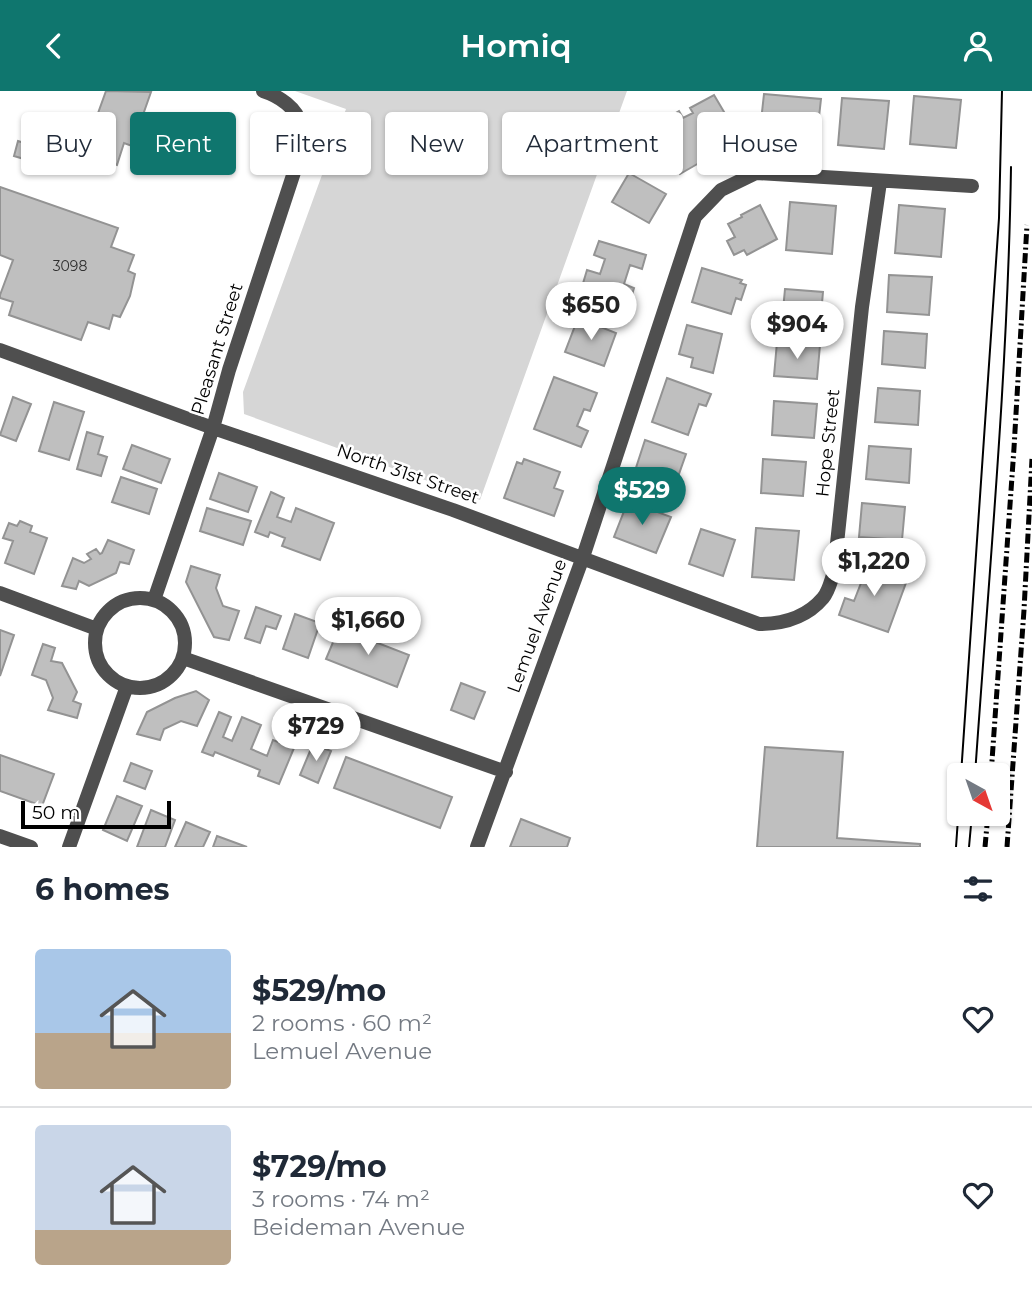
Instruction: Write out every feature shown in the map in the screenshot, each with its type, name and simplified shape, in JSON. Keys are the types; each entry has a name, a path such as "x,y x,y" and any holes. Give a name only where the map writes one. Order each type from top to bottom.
{"street":[{"name":"Pleasant Street","path":"154,600 213,428 229,370 300,154 303,135 301,123 292,109 278,96 263,91"},
{"name":"Lemuel Avenue","path":"477,847 583,557 695,217 721,190 756,173 972,186"},
{"name":"Hope Street","path":"803,615 825,597 834,572 862,307 880,181"},
{"name":"North 31st Street","path":"0,350 213,428 343,471 583,557 759,624 777,624 803,615"},
{"path":"0,593 97,629"},
{"path":"140,597 154,600 167,606 177,616 186,643 183,658 176,670 154,686 127,686 107,674 100,664 96,653 97,629 103,616 126,599 140,597"},
{"path":"183,658 506,772"},
{"path":"69,847 127,686"},
{"path":"0,836 30,847"}],"shaded area":[{"path":"295,91 627,91 619,112 502,112 502,175 597,175 480,500 244,414 243,392 322,175 371,175 371,112 345,112 346,109"}],"building":[{"path":"106,91 151,92 144,112 130,112 130,145 124,143 117,165 116,112 98,112"},
{"path":"764,94 821,99 820,112 762,112"},
{"path":"714,95 724,112 697,112 697,164 683,172 683,118 693,113 690,108"},
{"path":"914,96 961,100 956,148 910,144"},
{"path":"842,98 889,101 884,149 838,145"},
{"path":"18,141 21,142 21,158 14,156"},
{"path":"628,175 666,194 649,223 612,202"},
{"path":"0,187 118,228 111,247 134,255 128,271 135,274 130,296 120,317 113,315 109,329 88,322 81,340 9,315 13,302 0,298 0,295 13,260 0,255"},
{"path":"790,202 836,206 832,254 786,250"},
{"path":"760,205 777,239 747,255 744,250 734,255 727,241 735,237 728,224"},
{"path":"899,205 945,209 941,257 895,253"},
{"path":"599,241 646,255 642,269 630,265 624,284 634,288 629,305 581,290 587,270 600,274 605,259 594,255"},
{"path":"702,268 742,280 740,283 746,285 741,300 736,298 731,314 692,302"},
{"path":"889,275 932,277 929,315 887,312"},
{"path":"785,289 823,292 820,325 782,321"},
{"path":"578,318 616,333 604,366 565,352"},
{"path":"687,325 722,334 713,373 691,367 693,358 679,354"},
{"path":"884,331 927,334 925,368 882,364"},
{"path":"777,342 820,345 817,379 774,376"},
{"path":"554,377 597,393 590,411 584,409 577,426 588,431 581,447 534,429"},
{"path":"667,378 711,394 706,406 699,404 688,435 652,422"},
{"path":"878,388 920,391 918,425 875,422"},
{"path":"13,397 31,404 16,441 0,435"},
{"path":"774,401 817,404 814,438 772,435"},
{"path":"54,402 84,412 69,460 39,451"},
{"path":"87,432 103,437 98,454 107,457 101,476 77,469"},
{"path":"645,440 686,454 674,488 634,474"},
{"path":"132,445 170,459 161,483 123,469"},
{"path":"869,446 911,449 909,483 866,479"},
{"path":"524,459 560,472 554,488 563,491 554,516 504,498 517,462 522,464"},
{"path":"763,459 806,462 803,496 761,493"},
{"path":"219,473 257,487 248,512 210,499"},
{"path":"121,477 157,489 149,514 112,502"},
{"path":"271,492 284,498 277,517 291,522 296,508 334,523 320,560 282,546 285,538 270,532 268,537 255,532"},
{"path":"628,501 671,517 656,553 614,537"},
{"path":"862,503 905,507 902,540 859,537"},
{"path":"207,508 251,521 243,545 200,531"},
{"path":"20,521 32,526 30,532 47,538 34,574 5,563 13,541 3,538 9,523 17,526"},
{"path":"756,528 799,531 794,580 752,577"},
{"path":"701,529 735,540 723,576 689,564"},
{"path":"108,540 134,550 129,564 120,562 116,573 89,586 79,581 76,589 62,586 73,558 84,563 91,559 87,554 96,549 102,553"},
{"path":"859,563 907,580 888,632 839,615 845,598 854,601 861,583 853,581"},
{"path":"191,566 220,575 216,588 223,606 239,611 229,640 214,637 186,582"},
{"path":"256,607 281,616 276,629 266,626 260,643 245,638"},
{"path":"295,614 320,623 308,658 283,649"},
{"path":"339,628 409,655 397,687 326,659"},
{"path":"0,630 14,635 0,676"},
{"path":"43,644 55,648 51,661 62,663 77,692 73,701 81,704 77,718 48,710 53,698 46,680 32,675"},
{"path":"461,683 485,692 474,719 451,710"},
{"path":"196,691 209,700 197,726 181,721 164,729 160,740 137,734 147,712"},
{"path":"219,712 231,717 223,737 232,741 242,717 261,725 251,749 267,756 273,740 294,748 279,784 258,776 260,770 215,752 213,756 202,752"},
{"path":"313,744 331,751 318,783 300,775"},
{"path":"765,747 843,752 837,838 920,844 920,847 757,847"},
{"path":"0,755 54,774 42,806 0,791"},
{"path":"346,757 452,797 440,828 334,788"},
{"path":"131,763 152,771 145,789 124,781"},
{"path":"117,796 142,806 127,841 103,830"},
{"path":"151,810 175,820 165,847 137,847"},
{"path":"521,819 570,838 567,847 510,847"},
{"path":"186,822 210,832 203,847 175,847"},
{"path":"217,836 247,847 213,847"}],"tram line":[{"path":"962,763 999,218 1002,91"},
{"path":"976,763 1002,395 1011,167"},
{"path":"956,847 957,826"},
{"path":"969,847 971,826"}],"railway":[{"path":"992,763 1027,225"},
{"path":"1007,847 1032,459"},
{"path":"985,847 987,826"}]}
